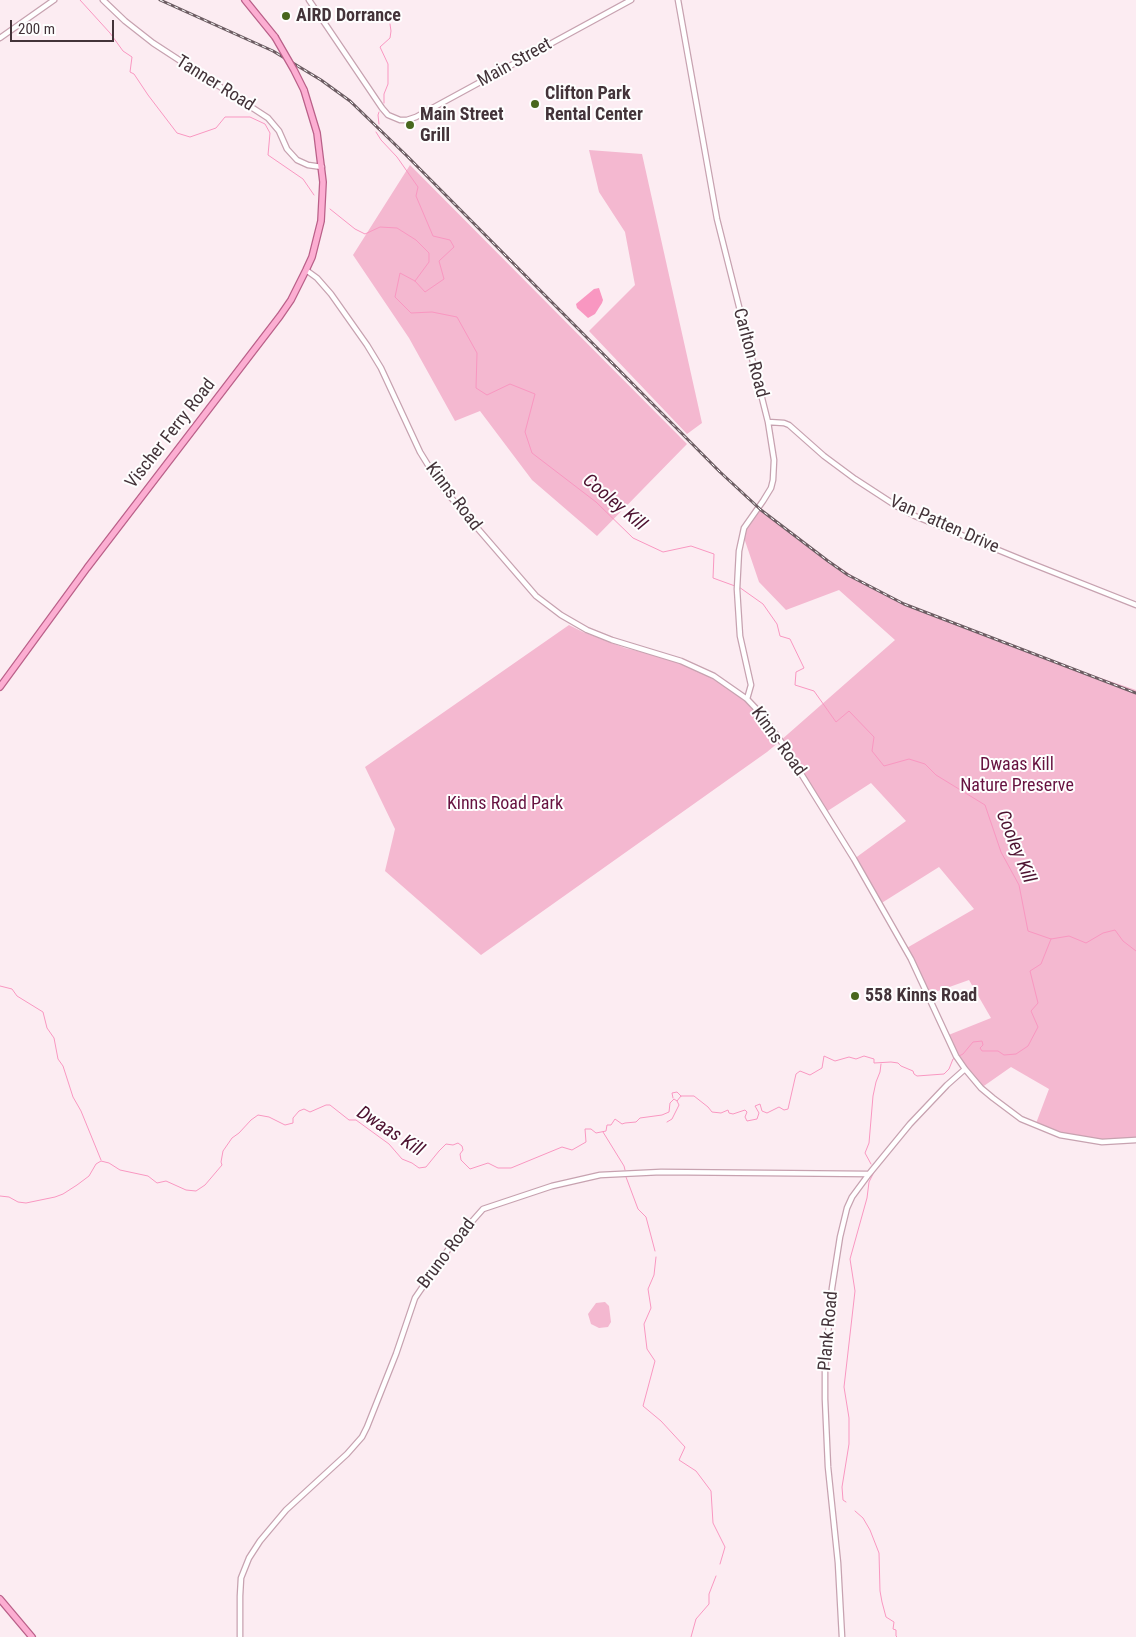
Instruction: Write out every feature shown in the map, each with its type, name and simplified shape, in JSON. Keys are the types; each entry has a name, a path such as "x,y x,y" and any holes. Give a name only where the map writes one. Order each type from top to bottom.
{"main road":[{"name":"Vischer Ferry Road","path":"0,687 82,575 280,316 291,300 312,257 321,221 323,182 317,133 304,90 294,70 274,37 245,0"},
{"path":"0,1600 32,1637"}],"street":[{"path":"0,38 54,0"},
{"name":"Tanner Road","path":"103,0 153,44 268,118 276,126 287,149 297,160 308,165 322,167"},
{"name":"Main Street","path":"308,0 372,95 388,115 400,120 407,120 422,114 631,0"},
{"name":"Carlton Road","path":"678,0 717,219 768,422 774,460 773,480 767,496 744,528 739,551 737,589 740,636 750,685 747,699"},
{"name":"Kinns Road","path":"306,270 331,294 367,345 381,368 420,452 441,486 536,596 560,615 587,630 698,668 721,680 747,699 763,716 854,859 908,954 957,1057 965,1069 993,1098 1022,1119 1044,1130 1093,1141 1136,1140"},
{"name":"Van Patten Drive","path":"768,422 788,425 824,456 898,508 1025,562 1136,605"},
{"name":"Plank Road","path":"842,1637 838,1563 828,1466 825,1399 825,1370 832,1288 840,1237 847,1208 852,1197 869,1174 910,1124 965,1069"},
{"name":"Bruno Road","path":"240,1637 241,1578 248,1558 286,1510 347,1454 362,1437 396,1354 415,1298 452,1244 483,1209 552,1186 600,1175 671,1172 869,1174"}],"green space":[{"path":"589,150 642,154 702,423 687,434 589,331 635,285 625,232 599,192"},
{"path":"410,165 687,444 597,536 532,480 480,411 455,421 409,338 353,255"},
{"name":"Dwaas Kill Nature Preserve","path":"758,508 804,544 865,584 901,602 1051,661 1136,690 1136,1139 1102,1142 1060,1135 1035,1126 1049,1089 1011,1067 981,1088 961,1063 946,1036 991,1018 969,980 927,995 905,949 974,909 939,867 880,904 854,859 906,821 871,783 826,812 780,741 895,640 839,590 786,610 759,582 742,532"},
{"name":"Kinns Road Park","path":"569,625 625,648 663,657 697,670 737,693 762,718 779,742 481,955 385,871 395,829 365,767"},
{"path":"605,1302 609,1306 611,1322 608,1327 599,1328 591,1324 588,1314 596,1303"}],"shaded area":[{"path":"599,288 603,300 602,303 595,314 588,318 577,308 576,304 594,289"}],"waterway":[{"path":"80,0 110,33 123,51 132,57 130,72 134,74 177,133 190,137 216,128 225,117 250,117 265,124 270,133 268,155 303,179 314,195"},
{"name":"Cooley Kill","path":"384,103 384,94 388,84 388,64 380,47 390,38 390,24"},
{"name":"Cooley Kill","path":"379,112 379,124"},
{"name":"Cooley Kill","path":"376,132 397,157 418,187 416,196 433,236 450,240 454,247 439,261 444,279 425,292 415,281 400,273 395,297 411,313 432,312 457,317 477,353 476,388 487,395 510,384 535,394 525,432 532,453 596,502 633,538 663,552 691,546 714,554 713,578 735,586"},
{"path":"330,209 355,229 365,234 380,227 397,228 416,240 429,253 429,262 415,281"},
{"name":"Cooley Kill","path":"739,587 763,604 777,624 780,636 790,639 804,668 796,672 795,685 814,691 836,722 849,711 874,737 872,751 884,766 909,759 925,764 936,775 985,805 1001,852 1019,885 1028,931 1051,939 1069,936 1086,943 1103,933 1115,930 1123,941 1136,951"},
{"name":"Dwaas Kill","path":"0,1196 26,1203 55,1197 63,1194 89,1176 96,1164 101,1161 109,1163 120,1170 148,1176 157,1183 166,1181 186,1190 196,1191 205,1185 222,1165 223,1151 232,1138 258,1115 269,1117 285,1125 293,1123 293,1118 299,1111 304,1109 310,1112 326,1105 330,1105 349,1120 356,1120 389,1144 402,1159 419,1168 426,1167 446,1144 453,1145 458,1143 462,1146 463,1150 460,1154 461,1160 470,1169 488,1163 498,1168 511,1168 562,1147 572,1150 586,1142 585,1129 591,1129 596,1133 606,1131 607,1125 611,1125 615,1119 622,1124 636,1122 640,1118 662,1115 669,1112 670,1103 674,1099 677,1101 681,1096 694,1096 712,1112 721,1113 728,1110 729,1113 733,1114 745,1110 747,1112 745,1117 747,1121 757,1119 759,1113 755,1106 760,1104 762,1111 767,1113 779,1107 784,1110 788,1109 796,1074 800,1071 810,1075 822,1068 824,1056 835,1061 849,1057 856,1059 864,1056 874,1059 874,1063 898,1063 913,1071 917,1076 944,1074 949,1069 953,1059 963,1054 973,1042 982,1041 983,1045 980,1048 982,1051 998,1051 1004,1055 1016,1054 1028,1046 1038,1027 1031,1011 1038,1003 1030,971 1041,964 1051,939"},
{"path":"0,986 12,989 17,996 43,1012 47,1028 54,1038 58,1059 63,1066 73,1097 81,1111 101,1160"},
{"path":"871,1164 865,1153 869,1143 873,1096 881,1064"},
{"path":"673,1098 672,1093 677,1092 681,1096"},
{"path":"667,1122 672,1119 679,1105 677,1101"},
{"path":"603,1132 625,1170"},
{"path":"846,1502 843,1500 842,1487 849,1444 849,1418 844,1387 855,1291 850,1259 867,1198 869,1182 875,1170"},
{"path":"626,1177 638,1209 646,1217 655,1251"},
{"path":"656,1257 654,1275 648,1289 651,1308 644,1324 647,1349 655,1361 643,1406 661,1421 685,1447 679,1460 696,1471 711,1491 713,1523 725,1547 720,1564"},
{"path":"855,1511 863,1518 870,1530 879,1553 882,1602 886,1617 894,1622 893,1629 896,1630 897,1637"},
{"path":"691,1637 696,1619 709,1604 709,1594 716,1576"}],"railway":[{"path":"160,0 273,51 321,80 350,101 406,155 720,472 761,510 828,561 848,575 904,604 1136,693"}],"place":[{"name":"AIRD Dorrance","path":"286,16"},
{"name":"Clifton Park Rental Center","path":"535,104"},
{"name":"Main Street Grill","path":"410,125"},
{"name":"558 Kinns Road","path":"855,996"}]}
